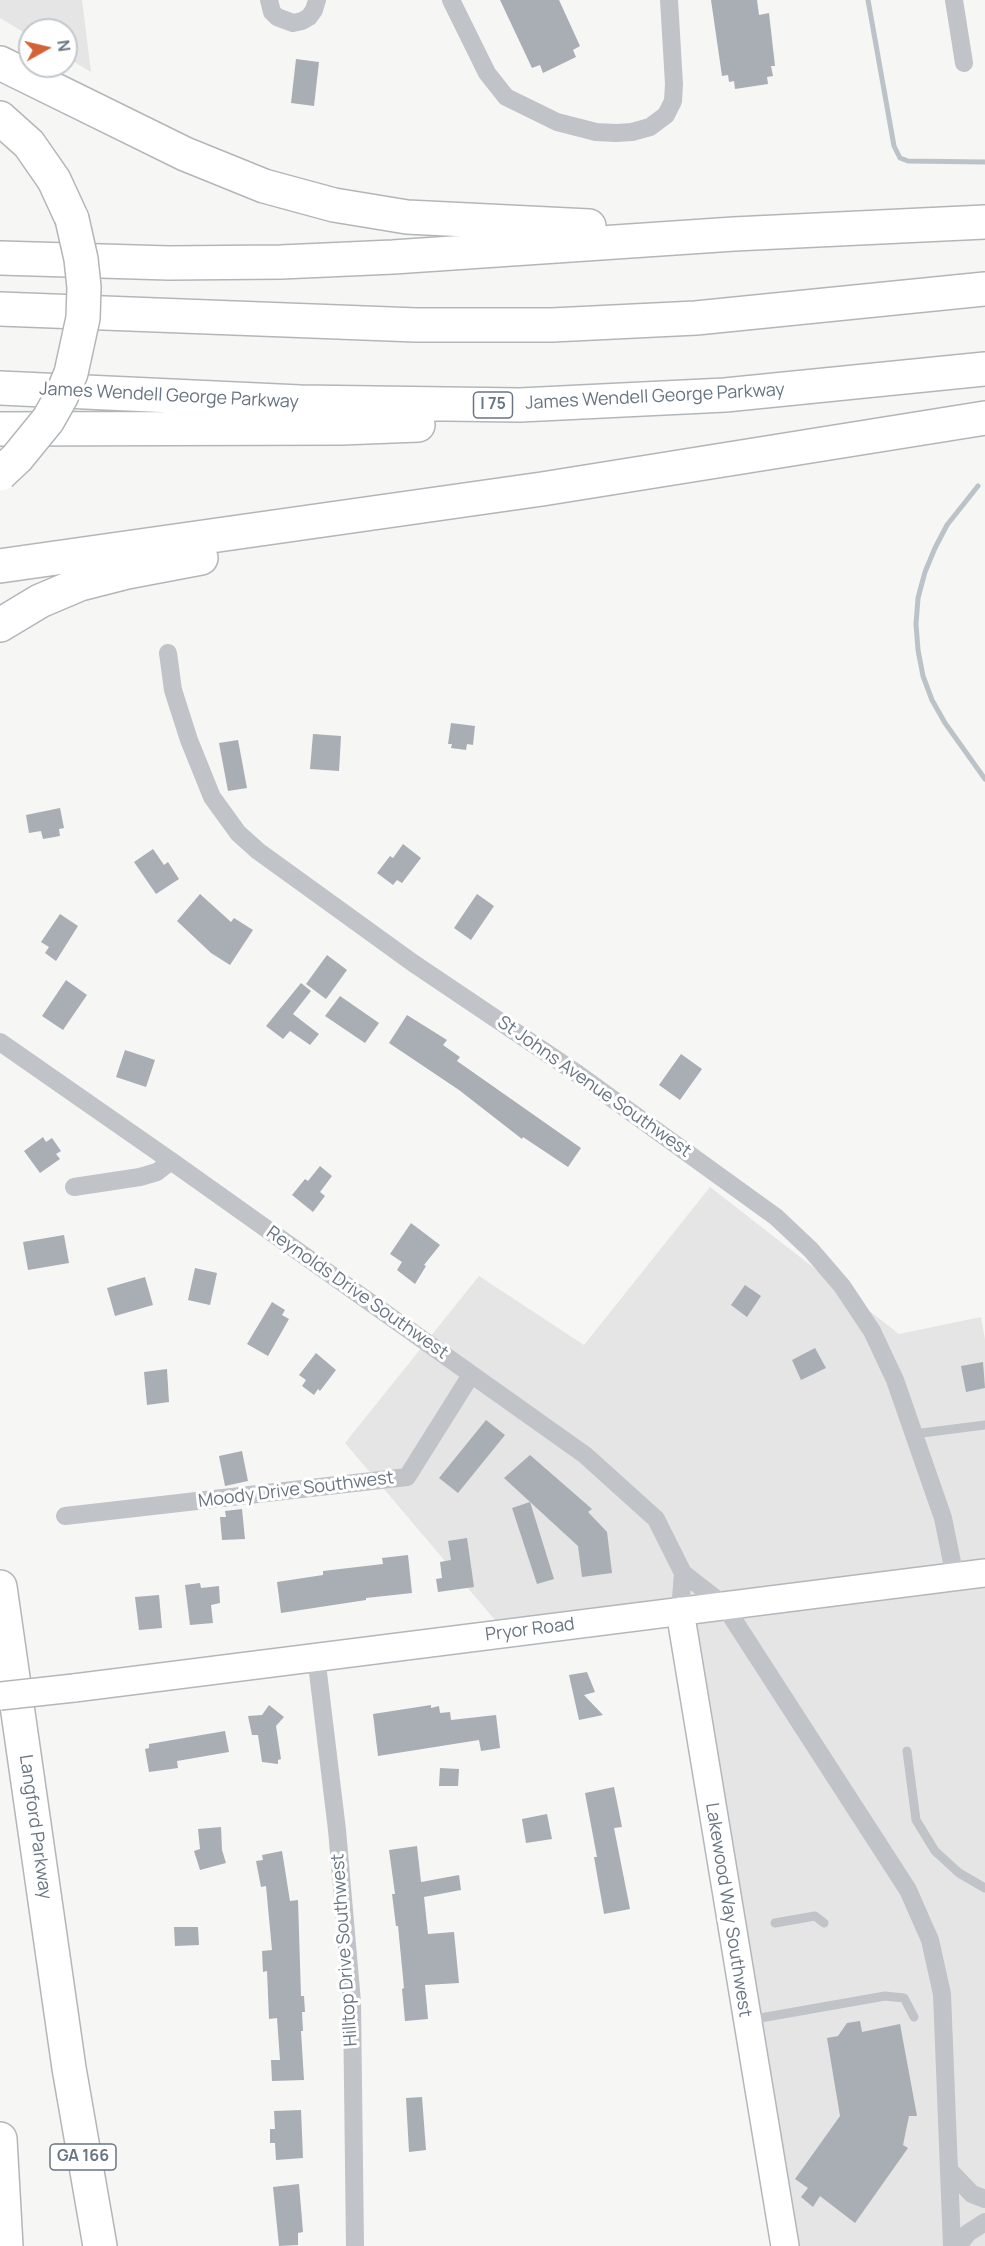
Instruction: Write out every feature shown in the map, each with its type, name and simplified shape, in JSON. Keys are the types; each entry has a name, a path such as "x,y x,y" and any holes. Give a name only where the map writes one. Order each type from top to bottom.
{"highway":[{"path":"0,63 224,171 264,186 334,205 407,217 734,234"},
{"path":"0,118 28,144 54,180 72,219 81,259 84,287 83,318 71,372 61,397 48,420 17,458 0,474"},
{"path":"0,258 281,262 393,257 734,234 985,222"},
{"path":"0,309 416,325 552,325 696,318 985,289"},
{"name":"James Wendell George Parkway","path":"0,388 300,402 456,405 588,404 725,395 985,369"},
{"path":"0,429 342,428 421,425 725,395"},
{"path":"0,566 542,489 985,418"},
{"path":"0,625 23,609 59,592 103,577 276,545 542,489"},
{"name":"Langford Parkway","path":"0,1587 69,2068 100,2246"},
{"path":"0,2139 6,2246"}],"street":[{"path":"268,0 272,12 277,17 293,23 309,17 317,0"},
{"path":"451,0 487,73 506,97 557,122 596,132 616,133 650,127 666,115 673,101 669,0"},
{"path":"954,0 964,63"},
{"name":"St Johns Avenue Southwest","path":"168,652 173,690 189,740 212,797 238,833 258,851 413,963 578,1074 776,1217 811,1250 842,1286 872,1331 895,1380 943,1518 955,1576"},
{"name":"Reynolds Drive Southwest","path":"0,1042 585,1455 656,1519 684,1573"},
{"path":"74,1187 140,1178 157,1172 171,1161"},
{"name":"Moody Drive Southwest","path":"65,1516 407,1477 471,1375"},
{"path":"684,1573 724,1605 908,1890 930,1940 942,1994 952,2246"},
{"name":"Lakewood Way Southwest","path":"684,1573 680,1611 785,2246"},
{"name":"Pryor Road","path":"0,1696 985,1573"},
{"name":"Hilltop Drive Southwest","path":"316,1656 337,1830 352,2002 355,2246"},
{"path":"949,2170 972,2194 985,2199"},
{"path":"958,2246 968,2233 985,2222"}],"lane":[{"path":"914,1434 985,1425"},
{"path":"907,1751 916,1820 934,1851 959,1873 985,1888"},
{"path":"775,1923 815,1916 824,1923"},
{"path":"746,2020 885,1996 904,1998 914,2017"}],"shaded area":[{"path":"0,0 82,0 91,72 78,64 78,18 18,18 18,29 0,18"},
{"path":"710,1187 899,1334 981,1317 985,1340 985,2246 772,2246 666,1613 506,1633 345,1443 479,1276 584,1345"}],"building":[{"path":"500,0 559,0 580,46 573,50 576,57 543,73 540,65 532,68"},
{"path":"711,0 757,0 759,15 769,13 775,66 771,66 773,76 767,77 768,84 735,89 734,81 729,82 728,75 722,76"},
{"path":"296,59 319,62 314,106 291,103"},
{"path":"451,723 475,726 473,745 467,744 466,750 451,748 452,744 448,744"},
{"path":"313,734 341,736 339,771 310,769"},
{"path":"238,740 247,788 228,791 219,743"},
{"path":"60,808 64,828 59,829 60,836 43,839 41,831 29,833 26,815"},
{"path":"403,844 421,858 402,883 397,880 393,885 377,873 390,856 393,858"},
{"path":"153,849 164,865 168,862 179,879 156,894 134,862"},
{"path":"200,894 231,922 234,918 253,930 230,965 211,953 177,921"},
{"path":"477,894 494,906 471,940 454,928"},
{"path":"60,914 78,926 56,961 45,953 49,947 41,942"},
{"path":"327,955 347,970 326,999 306,984"},
{"path":"66,980 87,995 63,1030 42,1016"},
{"path":"301,983 311,991 293,1014 319,1034 310,1045 290,1031 283,1039 266,1026"},
{"path":"340,996 379,1023 365,1043 325,1016"},
{"path":"407,1015 447,1040 443,1045 460,1057 457,1061 581,1148 568,1167 523,1137 522,1139 459,1090 389,1043"},
{"path":"125,1050 155,1060 146,1087 116,1077"},
{"path":"681,1054 702,1069 680,1100 659,1085"},
{"path":"43,1137 46,1142 52,1138 61,1151 56,1154 60,1159 40,1173 24,1151"},
{"path":"320,1166 332,1176 320,1192 325,1196 313,1212 292,1195"},
{"path":"411,1223 440,1245 424,1265 426,1266 415,1284 397,1270 402,1262 390,1254"},
{"path":"64,1235 69,1263 28,1270 23,1242"},
{"path":"195,1268 217,1273 210,1305 188,1300"},
{"path":"145,1277 153,1305 115,1316 107,1288"},
{"path":"745,1285 761,1296 747,1317 731,1305"},
{"path":"272,1302 285,1310 282,1315 289,1319 268,1356 247,1344"},
{"path":"815,1348 826,1368 801,1380 792,1360"},
{"path":"316,1353 336,1370 320,1391 318,1389 314,1395 302,1386 306,1380 299,1375"},
{"path":"983,1362 985,1388 966,1392 961,1366"},
{"path":"167,1369 169,1402 147,1405 144,1372"},
{"path":"486,1420 505,1435 458,1493 439,1478"},
{"path":"242,1451 248,1481 225,1486 219,1456"},
{"path":"530,1455 592,1509 588,1512 607,1532 612,1573 582,1577 578,1546 504,1478"},
{"path":"530,1502 554,1579 537,1584 512,1508"},
{"path":"242,1509 245,1539 222,1540 220,1517 226,1517 225,1511"},
{"path":"467,1538 474,1587 438,1592 436,1579 442,1578 440,1562 451,1560 448,1541"},
{"path":"408,1555 412,1593 366,1598 366,1600 281,1613 277,1582 323,1575 323,1571 383,1564 382,1558"},
{"path":"200,1583 201,1588 219,1586 220,1603 211,1605 213,1623 190,1625 185,1585"},
{"path":"159,1595 162,1628 139,1630 135,1597"},
{"path":"587,1672 595,1692 584,1695 603,1715 579,1720 569,1675"},
{"path":"269,1705 284,1717 276,1726 281,1759 278,1760 278,1764 262,1762 258,1735 252,1735 248,1716 262,1715"},
{"path":"431,1705 431,1708 439,1706 440,1713 450,1712 451,1720 496,1715 500,1748 481,1751 479,1740 378,1756 373,1714"},
{"path":"225,1731 229,1752 177,1761 178,1768 149,1772 145,1749 149,1748 149,1744"},
{"path":"440,1768 459,1769 458,1786 439,1786"},
{"path":"614,1787 622,1827 614,1828 630,1909 604,1914 594,1857 597,1857 585,1793"},
{"path":"547,1814 552,1839 526,1843 522,1819"},
{"path":"221,1827 222,1850 226,1863 200,1870 194,1851 200,1849 198,1829"},
{"path":"417,1846 421,1882 459,1875 461,1890 424,1897 428,1934 454,1932 459,1983 425,1985 428,2019 405,2021 402,1989 404,1988 389,1850"},
{"path":"282,1851 290,1901 298,1900 301,1996 304,1996 305,2012 302,2012 303,2031 301,2031 304,2080 272,2081 271,2060 280,2060 277,2018 269,2019 267,1971 263,1972 262,1951 272,1950 266,1886 261,1887 256,1861 263,1860 262,1855"},
{"path":"174,1927 198,1927 199,1945 175,1946"},
{"path":"860,2021 862,2032 900,2024 917,2116 909,2116 903,2145 908,2148 855,2223 820,2196 813,2207 801,2197 808,2188 795,2179 840,2116 827,2038 838,2036 847,2023"},
{"path":"422,2097 426,2150 409,2152 406,2098"},
{"path":"301,2110 303,2158 276,2160 275,2143 270,2143 270,2129 275,2129 274,2111"},
{"path":"299,2184 303,2232 298,2233 298,2245 279,2246 273,2187"}],"waterway":[{"path":"868,0 894,146 900,158 908,161 985,162"},
{"path":"978,486 947,525 935,548 918,598 916,624 923,676 932,700 945,723 985,779"}]}
